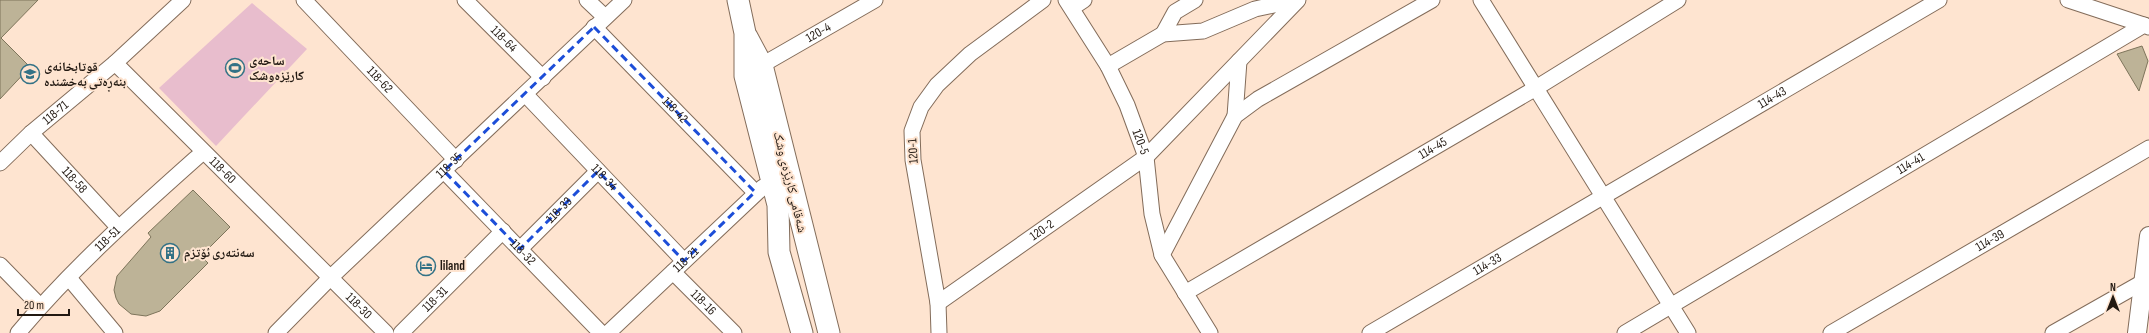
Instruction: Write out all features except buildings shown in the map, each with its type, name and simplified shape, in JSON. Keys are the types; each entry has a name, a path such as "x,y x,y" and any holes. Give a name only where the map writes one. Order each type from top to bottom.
{"main road":[{"name":"شەقامی کارێزەی وشک","path":"738,0 745,33 746,76 778,205 779,252 802,333"},
{"name":"شەقامی کارێزەی وشک","path":"745,33 762,65 829,333"},
{"path":"778,228 801,225"}],"street":[{"name":"118-71","path":"0,163 31,133 115,63 183,0"},
{"name":"118-62","path":"304,0 456,160"},
{"name":"118-64","path":"465,0 543,78"},
{"path":"587,0 605,17"},
{"name":"118-35","path":"276,333 330,278 624,0"},
{"name":"120-4","path":"762,65 875,0"},
{"name":"120-1","path":"939,333 938,303 913,160 912,131 921,107 937,85 970,54 1043,0"},
{"path":"1163,34 1175,12 1195,0"},
{"path":"1108,66 1163,34 1203,31 1255,9 1298,0"},
{"name":"120-2","path":"938,303 1146,157 1298,0"},
{"path":"1235,116 1258,99 1432,0"},
{"path":"1481,0 1605,197 1688,333"},
{"name":"114-45","path":"1185,293 1536,88 1678,0"},
{"name":"114-43","path":"1605,197 1939,0"},
{"path":"2068,0 2147,26"},
{"name":"120-5","path":"1074,3 1127,105 1146,157 1152,214 1162,255 1210,333"},
{"name":"114-41","path":"1625,333 2147,26"},
{"name":"118-42","path":"594,27 759,189"},
{"path":"1162,255 1235,116 1239,61"},
{"name":"118-60","path":"115,63 330,278"},
{"name":"118-34","path":"525,94 684,261"},
{"name":"118-58","path":"31,133 118,227"},
{"name":"114-39","path":"1831,333 2149,148"},
{"name":"118-51","path":"18,333 40,306 118,227 203,152"},
{"name":"118-32","path":"444,171 601,333"},
{"name":"118-33","path":"520,249 598,171"},
{"name":"118-21","path":"608,333 759,189"},
{"name":"114-33","path":"1370,333 1605,197"},
{"name":"118-31","path":"401,333 503,231"},
{"path":"2137,333 2144,290 2149,236"},
{"path":"0,265 40,306"},
{"name":"118-16","path":"673,272 734,333"},
{"path":"69,278 115,333"},
{"name":"118-30","path":"330,278 386,333"},
{"path":"2053,333 2144,290"}],"highlighted area":[{"path":"594,27 755,192 684,261 598,171 520,249 444,171"}],"shaded area":[{"name":"ساحه‌ی کارێزه‌وشک","path":"252,3 307,49 216,146 159,88"}],"place":[{"name":"ساحه‌ی کارێزه‌وشک","path":"235,68"},
{"name":"قوتابخانەی بنەڕەتی بەخشندە","path":"30,74"},
{"name":"سەنتەری ئۆتزم","path":"170,253"},
{"name":"liland","path":"426,266"}]}
